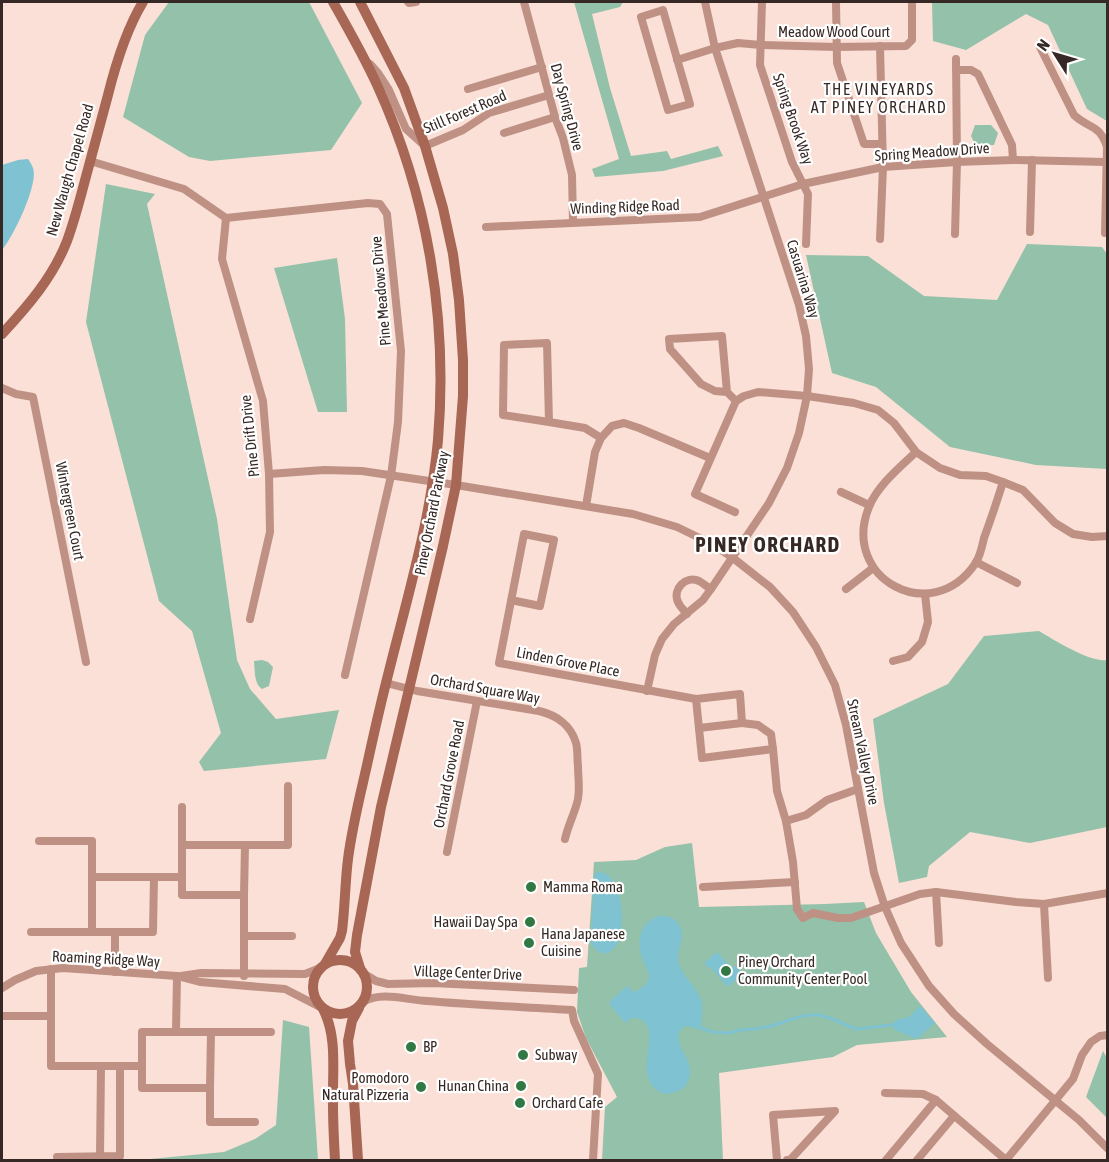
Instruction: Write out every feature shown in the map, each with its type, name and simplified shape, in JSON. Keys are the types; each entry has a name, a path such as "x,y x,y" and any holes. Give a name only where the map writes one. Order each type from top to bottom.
{"street":[{"name":"New Waugh Chapel Road","path":"2,334 27,307 57,263 69,233 122,46 143,2"},
{"name":"Piney Orchard Parkway","path":"333,2 379,88 410,172 431,257 441,358 438,440 433,482 359,800 348,857 342,931 334,950 315,975 313,983 315,1000 327,1017 332,1041 335,1161"},
{"name":"Piney Orchard Parkway","path":"358,1161 348,1041 352,1021 366,995 367,987 355,952 357,935 381,807 456,484 463,396 459,300 453,254 443,208 425,146 404,88 360,2"},
{"path":"408,2 416,2"},
{"name":"Day Spring Drive","path":"524,2 572,176 573,222"},
{"name":"Casuarina Way","path":"705,2 715,48 799,304 809,369 800,433 788,468 769,503 711,589"},
{"name":"Spring Brook Way","path":"762,2 760,65 792,162 808,194 806,244"},
{"path":"836,2 837,63 864,144 882,144"},
{"name":"Meadow Wood Court","path":"677,60 738,43 836,47 906,46 912,40 912,2"},
{"path":"663,10 677,60 690,104 668,110 641,17 663,10"},
{"path":"880,46 883,167 880,239"},
{"path":"1040,47 1074,115 1100,132 1107,147 1105,233"},
{"name":"Still Forest Road","path":"364,59 378,72 389,90 406,129 425,146 463,130 489,113 549,95"},
{"path":"955,234 956,59"},
{"path":"468,89 542,67"},
{"path":"956,70 971,70 978,74 1012,146 1013,160"},
{"path":"504,133 555,117"},
{"name":"Spring Meadow Drive","path":"763,197 803,184 883,167 1013,160 1107,162"},
{"path":"1030,232 1032,160"},
{"path":"90,161 184,189 226,218"},
{"name":"Winding Ridge Road","path":"486,227 700,217 763,197"},
{"name":"Pine Meadows Drive","path":"226,218 368,203 380,204 387,214 400,351 398,422 391,476 345,675"},
{"name":"Pine Drift Drive","path":"226,218 222,259 263,401 268,474 270,532 250,619"},
{"path":"727,392 722,336 669,339 670,349 701,384 715,391 727,392 736,400"},
{"path":"549,422 547,343 504,345 503,415 585,428 601,438"},
{"name":"Wintergreen Court","path":"2,388 16,394 33,397 86,662"},
{"path":"735,512 695,494 736,400 758,392 854,403 878,410 894,423 916,452 940,468 960,475 986,476 1023,490 1056,523 1073,534 1092,537 1107,536"},
{"path":"586,506 595,452 601,438 612,426 624,423 710,458"},
{"path":"916,452 888,478 869,505 863,526 865,547 873,568 885,581 905,591 925,594 945,590 964,577 976,562 1003,482"},
{"name":"Stream Valley Drive","path":"268,474 324,470 362,471 456,484 633,514 677,527 712,544 770,587 793,612 816,647 834,685 846,725 874,873 885,907 901,943 928,986 954,1014 1079,1120 1107,1149"},
{"path":"841,492 869,505"},
{"name":"Linden Grove Place","path":"511,600 540,606 554,540 524,534 511,600 499,663 696,699 740,694 742,723"},
{"path":"976,562 1017,583"},
{"path":"846,589 873,568"},
{"path":"647,691 655,654 662,639 674,624 687,614 703,600 711,589 699,580 691,579 684,582 678,589 676,597 678,604 687,614"},
{"path":"893,661 908,657 922,642 928,622 925,594"},
{"name":"Orchard Square Way","path":"386,683 408,689 549,713 558,718 570,730 576,743 579,796 565,839"},
{"path":"696,699 702,758 773,749"},
{"name":"Orchard Grove Road","path":"447,852 477,701"},
{"path":"699,728 742,723 758,725 771,734 777,791 794,862 797,909 803,918 813,914 851,918 920,894 936,892 1044,904 1107,893"},
{"path":"182,845 288,845 288,786"},
{"path":"786,821 806,815 827,800 858,789"},
{"path":"182,807 182,895 244,895"},
{"path":"39,841 92,841 92,932"},
{"path":"244,985 245,845"},
{"path":"92,877 182,877"},
{"path":"31,932 153,932 154,877"},
{"path":"703,887 795,882"},
{"path":"936,892 939,943"},
{"path":"1044,904 1048,978"},
{"path":"115,932 115,972"},
{"path":"244,936 292,936"},
{"path":"322,966 333,960 343,960 352,963 361,971"},
{"name":"Roaming Ridge Way","path":"2,988 36,971 63,968 177,976 201,973 305,974 322,966"},
{"path":"51,969 51,1066 142,1066"},
{"name":"Village Center Drive","path":"361,971 376,981 388,984 574,990"},
{"path":"176,1032 177,976"},
{"name":"Roaming Ridge Way","path":"177,976 200,982 285,990 321,1008"},
{"name":"Village Center Drive","path":"361,1004 369,998 388,997 572,1010 574,1021 598,1074 593,1161"},
{"path":"321,1008 328,1012 345,1014 361,1004"},
{"path":"2,1016 51,1016"},
{"path":"210,1088 142,1088 142,1032 271,1032"},
{"path":"211,1032 210,1122 255,1122"},
{"path":"885,1093 923,1094 936,1100 1006,1161 1073,1079 1082,1055 1091,1042 1100,1036 1107,1035"},
{"path":"100,1156 101,1066"},
{"path":"57,1157 120,1156 120,1066"},
{"path":"886,1161 936,1100"},
{"path":"777,1161 773,1115 835,1111 787,1161"},
{"path":"917,1161 954,1116"}],"green space":[{"path":"169,2 309,2 362,103 331,150 210,161 189,157 123,117 145,35"},
{"path":"574,2 623,2 620,7 592,14 610,88 631,156 667,151 671,159 718,146 723,156 663,171 595,177 592,169 619,159"},
{"path":"932,2 1107,2 1107,120 1087,109 1048,25 1026,14 966,50 933,41"},
{"path":"975,125 991,125 998,133 994,145 976,146 971,136"},
{"path":"106,184 155,194 147,204 217,519 237,660 250,689 276,719 339,710 326,759 204,771 199,762 221,733 192,631 159,601 86,322"},
{"path":"1027,244 1102,247 1107,254 1107,469 1036,465 950,447 876,387 832,373 806,255 868,256 924,296 997,300"},
{"path":"337,258 345,319 347,412 318,412 274,268"},
{"path":"1039,631 1082,655 1107,660 1107,827 1030,843 970,832 929,866 927,877 899,883 884,803 873,719 948,684 984,636"},
{"path":"262,660 273,667 269,686 262,689 256,681 254,661"},
{"path":"692,843 699,907 864,902 876,933 911,992 947,1037 857,1045 833,1057 719,1073 723,1160 602,1160 605,1107 617,1097 586,1038 577,1012 579,968 587,967 594,862 636,860 665,847"},
{"path":"283,1020 309,1027 318,1160 142,1160 224,1152 255,1139 276,1125"},
{"path":"1103,1051 1107,1058 1107,1118 1086,1097"}],"water":[{"path":"28,159 34,176 29,198 2,250 2,165"},
{"path":"600,872 608,875 614,882 621,902 620,935 615,947 608,953 597,951 591,943 594,876"},
{"path":"659,916 673,919 681,929 679,964 699,994 702,1006 701,1028 687,1026 682,1028 678,1035 681,1049 690,1067 690,1077 681,1089 667,1094 658,1091 650,1083 647,1073 649,1033 647,1025 636,1018 631,1018 625,1023 610,1005 610,1001 627,986 632,991 637,991 646,984 649,977 641,955 640,936 644,926"},
{"name":"Piney Orchard Community Center Pool","path":"717,952 730,966 736,967 742,974 728,987 704,963"},
{"path":"920,1006 935,1023 917,1039 895,1030 892,1025 896,1020 909,1017"}],"waterway":[{"path":"701,1028 712,1032 730,1033 771,1026 812,1015 830,1018 856,1029 892,1025"}],"place":[{"name":"Mamma Roma","path":"531,887"},
{"name":"Hawaii Day Spa","path":"530,922"},
{"name":"Hana Japanese Cuisine","path":"529,943"},
{"name":"Piney Orchard Community Center Pool","path":"726,971"},
{"name":"BP","path":"411,1047"},
{"name":"Subway","path":"523,1055"},
{"name":"Hunan China","path":"521,1086"},
{"name":"Pomodoro Natural Pizzeria","path":"421,1087"},
{"name":"Orchard Cafe","path":"520,1103"}],"district":[{"name":"THE VINEYARDS AT PINEY ORCHARD","path":"879,98"},
{"name":"PINEY ORCHARD","path":"768,545"}]}
